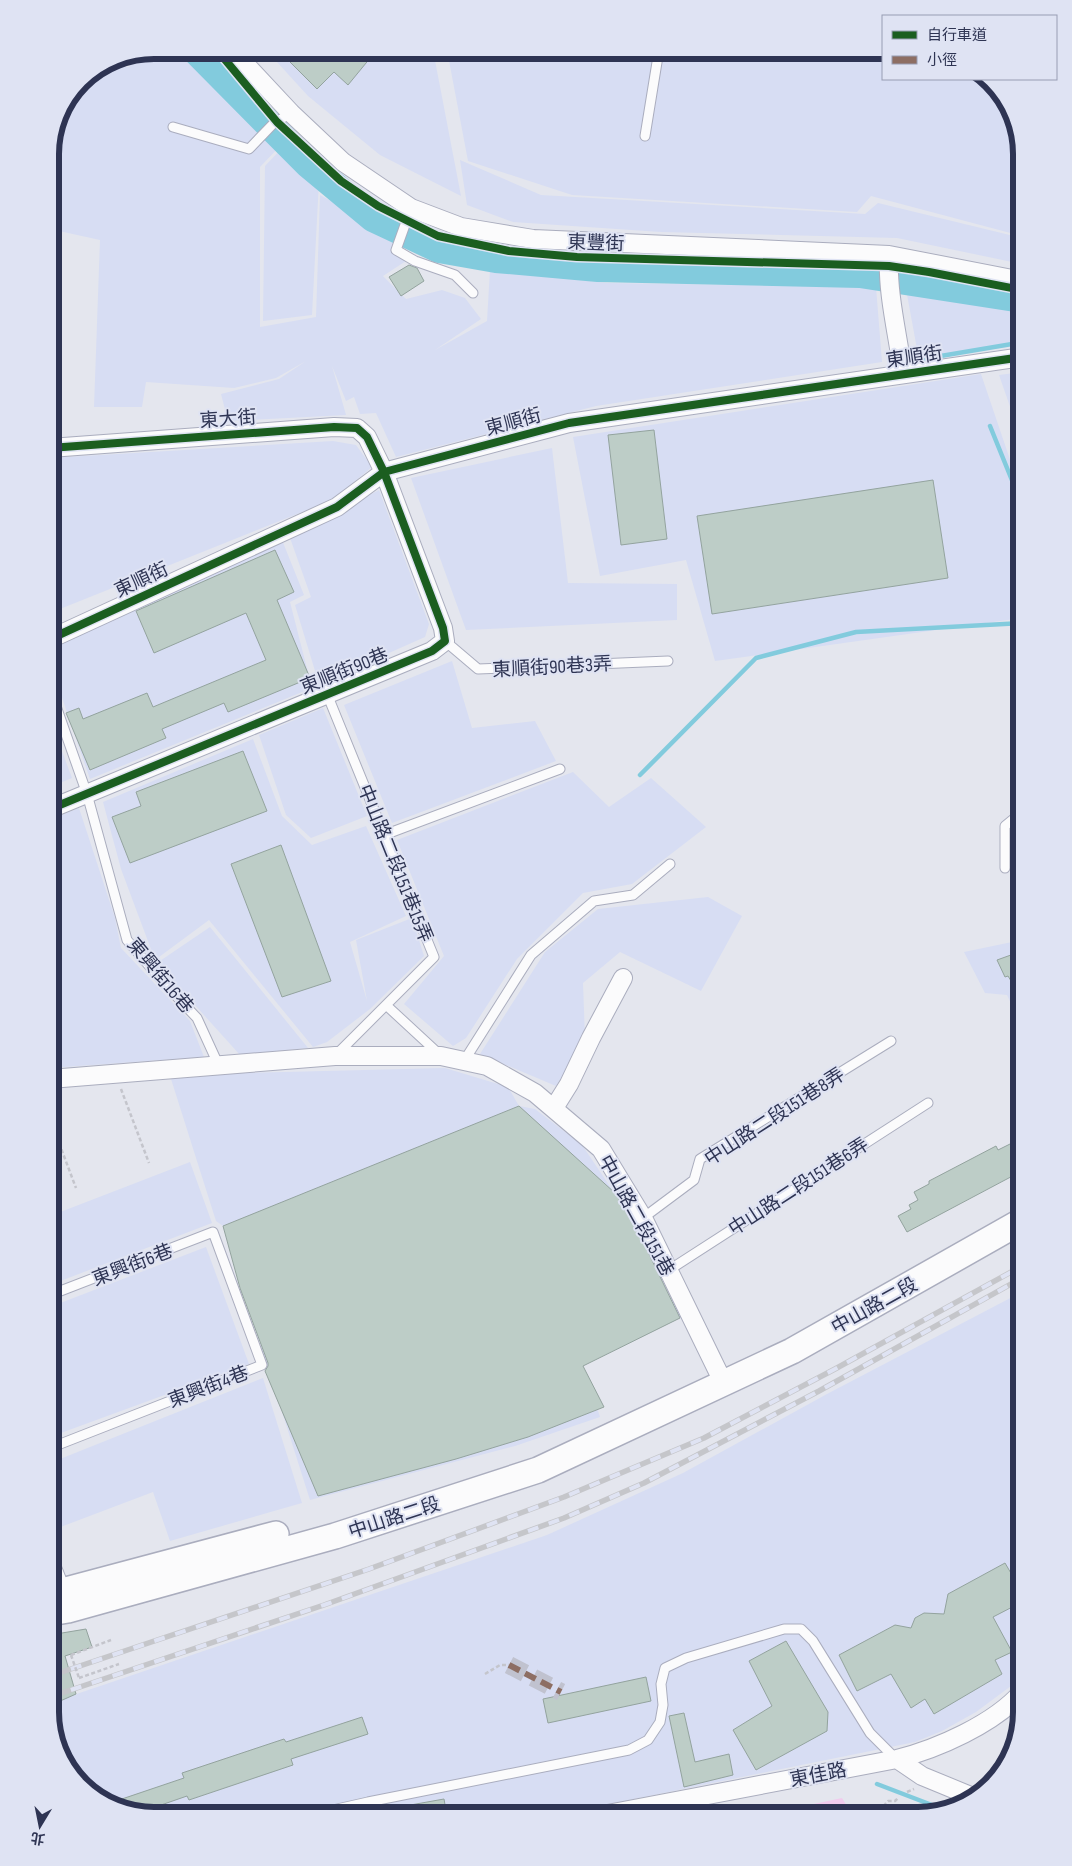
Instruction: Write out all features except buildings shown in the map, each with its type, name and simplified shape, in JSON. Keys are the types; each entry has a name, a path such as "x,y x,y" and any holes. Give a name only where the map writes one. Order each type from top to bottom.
{"main road":[{"name":"中山路二段","path":"59,1602 309,1526 510,1462 724,1384 792,1351 1013,1226"}],"street":[{"name":"東豐街","path":"240,59 291,113 343,162 411,208 461,227 533,239 889,260 1013,280"},
{"path":"889,260 892,298 904,374"},
{"name":"東順街","path":"59,635 337,507 384,472 569,423 1013,357"},
{"name":"東大街","path":"59,447 334,427 357,428 368,437 384,472"},
{"path":"384,472 443,628 445,641"},
{"name":"東順街90巷","path":"86,794 432,651 445,641"},
{"path":"59,805 86,794"},
{"path":"554,1108 569,1084 591,1038 624,978"},
{"path":"59,1078 335,1056"},
{"name":"中山路二段151巷","path":"335,1056 441,1056 487,1066 535,1093 554,1108 602,1149 642,1218 669,1270 724,1384"},
{"name":"東佳路","path":"644,1807 897,1759 924,1752 989,1720 1013,1700"},
{"path":"897,1759 922,1776 966,1794"}],"lane":[{"path":"645,136 658,59"},
{"path":"173,127 249,149 272,124 291,113"},
{"path":"411,208 396,250 415,261 454,275 473,293"},
{"name":"東順街90巷3弄","path":"445,641 478,669 668,661"},
{"name":"中山路二段151巷15弄","path":"327,694 434,957 335,1056"},
{"path":"59,715 86,794"},
{"path":"384,835 560,769"},
{"name":"東興街16巷","path":"86,794 127,940 197,1018 219,1066"},
{"path":"1005,868 1005,826 1013,819"},
{"path":"464,1061 531,955 594,901 633,894 670,864"},
{"path":"386,1004 441,1056"},
{"name":"中山路二段151巷8弄","path":"642,1218 694,1180 700,1159 891,1041"},
{"name":"中山路二段151巷6弄","path":"669,1270 928,1103"},
{"name":"東興街6巷","path":"59,1292 213,1232"},
{"name":"東興街4巷","path":"59,1444 262,1365 213,1232"},
{"path":"346,1807 629,1750 648,1740 660,1722 663,1706 662,1684 666,1668 686,1658 784,1629 801,1629 813,1641 870,1733 897,1759"}],"path":[{"path":"115,1075 149,1162"},
{"path":"59,1143 76,1188"},
{"path":"111,1640 71,1654 79,1678 119,1664"},
{"path":"485,1674 500,1665 509,1665"},
{"path":"883,1807 888,1801 895,1801 898,1798"}],"shaded area":[{"path":"148,59 195,59 224,82 282,144 260,167 260,327 316,317 320,195 393,235 406,261 383,276 406,299 442,290 465,298 481,319 435,350 487,321 490,270 608,283 876,287 882,362 596,406 396,457 376,413 360,414 354,397 346,401 332,366 346,415 228,421 221,394 279,379 306,361 276,378 234,388 146,382 142,407 94,407 100,240 59,231 59,148 66,118 78,96 91,82 106,72 120,65 129,67 131,62"},
{"path":"274,59 435,59 461,196 380,155 308,96"},
{"path":"449,59 882,59 882,80 978,80 990,91 1003,112 1010,129 1013,154 1013,234 871,196 857,212 572,195 468,161"},
{"path":"284,146 319,181 312,315 263,321 265,166"},
{"path":"460,160 541,195 865,214 878,203 1013,236 1013,262 897,238 661,232 513,222 467,205"},
{"path":"906,289 1013,308 1013,346 919,360"},
{"path":"1013,373 1013,415 999,375"},
{"path":"981,374 1013,468 1013,619 715,661 686,560 600,576 573,437"},
{"path":"333,441 356,445 372,467 332,500 59,609 59,457"},
{"path":"552,448 568,583 677,584 677,620 466,630 411,478"},
{"path":"379,490 429,624 425,637 319,684 295,605 311,597 290,538"},
{"path":"282,540 304,595 290,602 312,688 90,779 59,689 59,644"},
{"path":"452,661 472,728 535,721 556,761 392,823 344,705"},
{"path":"323,708 367,816 311,838 286,815 259,735"},
{"path":"253,739 282,816 312,845 366,826 406,916 350,942 367,1001 356,940 412,918 424,956 370,1009 327,1042 313,1047 209,920 155,960 121,869 103,802"},
{"path":"59,743 72,778 59,783"},
{"path":"573,772 609,807 651,778 706,827 632,884 583,893 517,959 466,1038 453,1046 404,1004 444,956 397,840"},
{"path":"79,808 115,918 121,948 190,1021 204,1057 59,1067 59,816"},
{"path":"708,897 742,916 701,991 620,952 583,983 585,1038 556,1086 480,1054 545,952 598,909"},
{"path":"210,927 308,1048 240,1055 157,963"},
{"path":"1013,942 1013,1007 1007,995 985,993 964,952"},
{"path":"445,1068 508,1087 519,1106 535,1109 582,1145 626,1210 682,1317 583,1366 600,1417 515,1446 310,1500 223,1226 216,1221 171,1079 239,1073"},
{"path":"190,1162 212,1223 59,1282 59,1213"},
{"path":"206,1247 249,1364 59,1434 59,1304"},
{"path":"1013,1297 1013,1684 976,1712 942,1731 915,1742 594,1807 148,1807 124,1802 91,1784 75,1765 66,1748 60,1724 59,1700 547,1535 683,1473 827,1394"},
{"path":"263,1378 302,1503 170,1541 153,1492 59,1528 59,1459"},
{"path":"842,1798 848,1807 800,1807"}],"waterway":[{"path":"204,59 308,164 373,218 439,249 496,259 598,268 860,274 1013,298"},
{"path":"911,361 1013,344"},
{"path":"990,426 1013,483"},
{"path":"640,775 756,658 856,632 1013,623"},
{"path":"877,1784 933,1805"}],"tunnel":[{"path":"509,1665 561,1692"}],"railway":[{"path":"59,1673 369,1569 564,1497 704,1438 835,1369 1013,1271"},
{"path":"59,1694 324,1605 564,1518 644,1483 819,1391 1013,1283"}],"marked path":[{"path":"509,1665 561,1692"}],"cycle path":[{"path":"224,59 277,122 341,181 378,206 438,236 509,251 577,257 889,266 1013,288"},
{"path":"59,635 337,507 384,472 569,423 1013,358"},
{"path":"59,447 334,427 357,428 367,437 384,472 443,628 445,641 432,651 59,805"}]}
